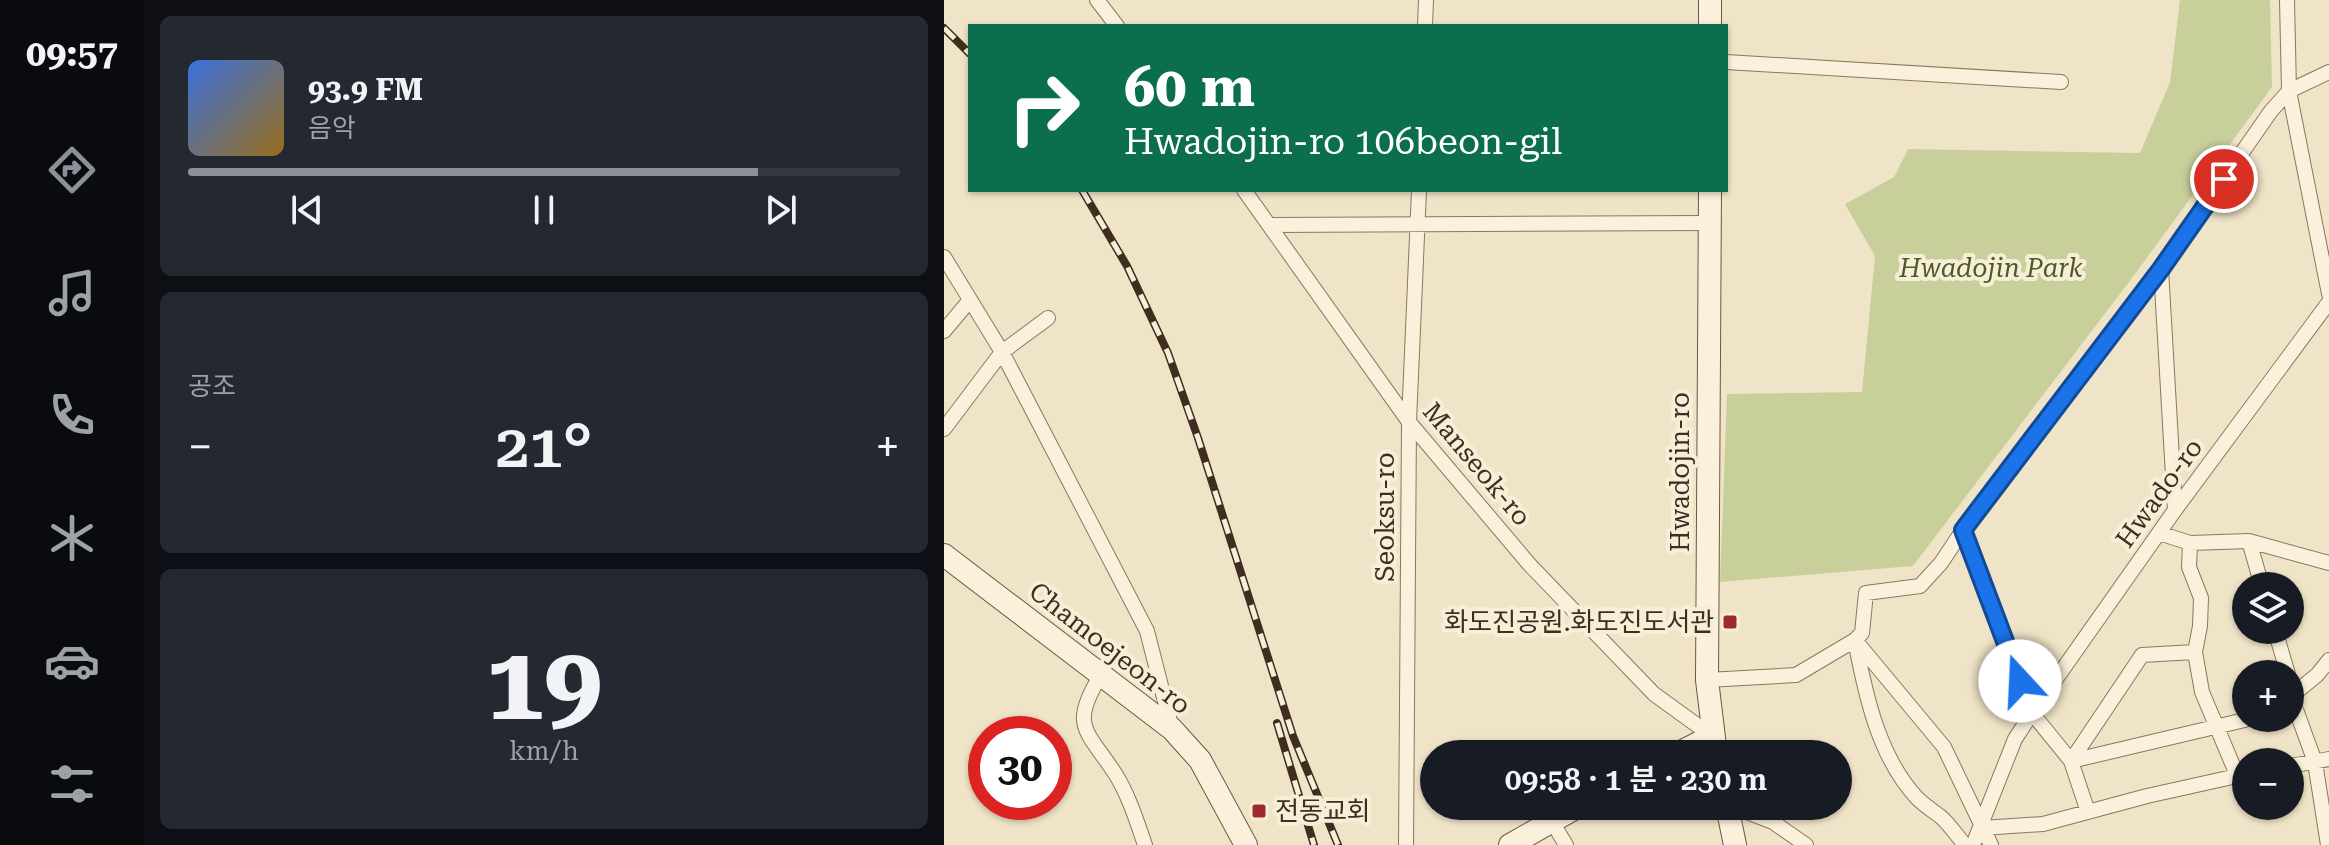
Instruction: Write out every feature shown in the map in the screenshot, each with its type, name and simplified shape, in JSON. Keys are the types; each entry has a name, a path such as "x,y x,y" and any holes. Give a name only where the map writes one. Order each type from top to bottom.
{"street":[{"path":"1097,0 1115,24"},
{"path":"1425,24 1426,0"},
{"path":"1710,0 1710,24"},
{"path":"2287,0 2289,91 2328,276 2329,294"},
{"path":"1728,62 2061,82"},
{"path":"1707,680 1796,675 1862,633 1866,593 1920,586 1941,563 2161,269 2271,111 2289,91 2329,72"},
{"name":"Manseok-ro","path":"1246,192 1409,422 1539,575 1654,694 1708,740"},
{"name":"Seoksu-ro","path":"1406,845 1409,422 1419,192"},
{"name":"Hwadojin-ro","path":"1710,192 1707,680 1713,740"},
{"path":"1271,225 1709,223"},
{"path":"944,257 1002,352 1147,631 1172,729"},
{"path":"2161,269 2175,510"},
{"path":"944,331 970,300"},
{"name":"Hwado-ro","path":"1973,845 2015,739 2175,510 2329,302"},
{"path":"944,429 1002,352 1048,318"},
{"path":"1963,530 2020,681 2071,761 2088,812"},
{"path":"2159,533 2190,543 2249,541 2329,563"},
{"path":"2249,541 2258,572"},
{"path":"2190,543 2189,567 2201,598 2195,652 2202,692 2215,726 2232,756"},
{"name":"Chamoejeon-ro","path":"944,555 1172,729 1200,760 1246,845"},
{"path":"1855,640 1863,680 1897,771 1917,798 1944,819 1965,845"},
{"path":"1855,640 1944,747 1991,845"},
{"path":"2071,761 2142,655 2195,652"},
{"path":"2304,685 2329,660"},
{"path":"1101,675 1086,701 1084,730 1116,775 1145,845"},
{"path":"2071,761 2232,722"},
{"path":"2304,724 2322,760 2328,845"},
{"path":"1982,828 2043,824 2232,776"},
{"path":"1510,845 1551,820 1566,845"},
{"path":"1731,820 1735,845"},
{"path":"1768,820 1806,845"}],"green space":[{"name":"Hwadojin Park","path":"2180,0 2270,0 2272,87 2135,274 1913,566 1720,582 1727,394 1862,392 1875,256 1845,204 1894,177 1908,149 2140,153 2170,82"}],"railway":[{"path":"944,28 968,52"},
{"path":"1083,192 1127,266 1168,353 1293,736 1338,845"},
{"path":"1277,723 1314,845"}],"place":[{"name":"화도진공원.화도진도서관","path":"1730,622"},
{"name":"전동교회","path":"1259,811"}],"route":[{"path":"2020,681 1963,530 2161,269 2224,179"}]}
